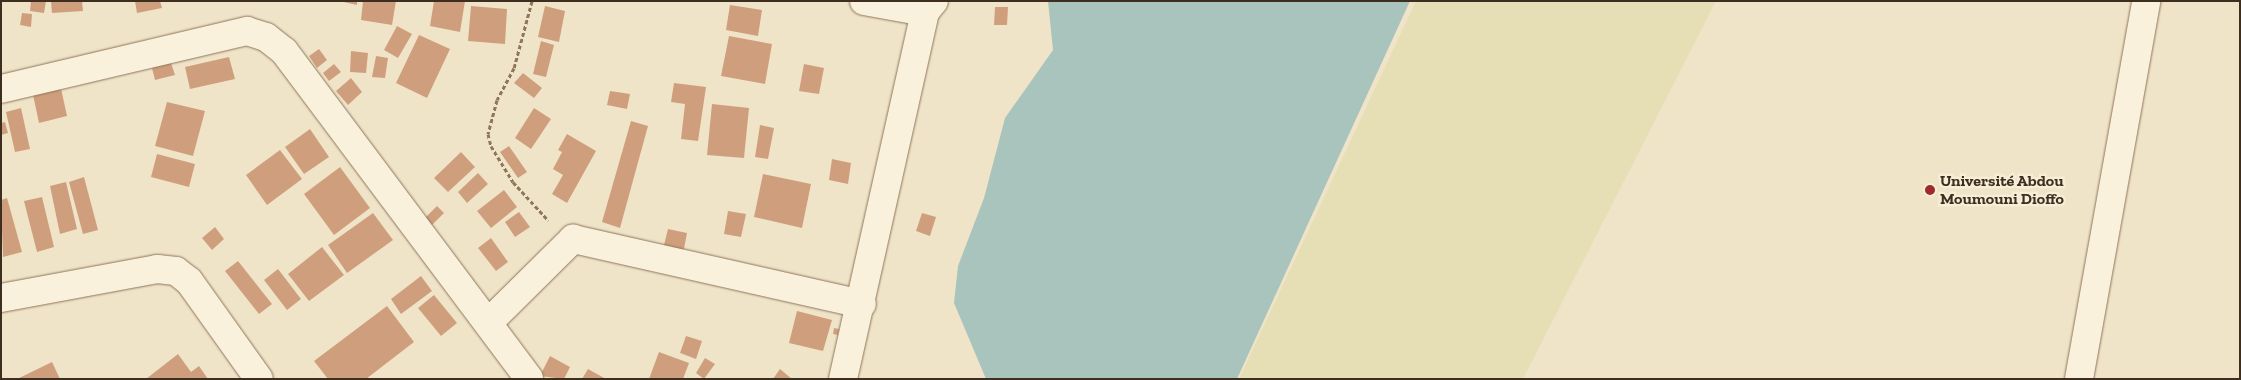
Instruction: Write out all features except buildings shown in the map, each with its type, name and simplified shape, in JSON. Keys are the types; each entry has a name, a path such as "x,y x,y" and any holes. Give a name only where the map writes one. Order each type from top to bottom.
{"street":[{"path":"843,379 862,304 929,6 864,1"},
{"path":"2079,379 2146,1"},
{"path":"1,89 247,31 266,37 284,51 529,379"},
{"path":"488,323 572,239 862,304"},
{"path":"1,298 157,269 176,271 189,281 259,379"}],"path":[{"path":"532,1 514,68 498,100 488,134 491,146 513,182 541,214 572,239"}],"shaded area":[{"path":"1416,1 1716,1 1523,379 1239,379"}],"water":[{"path":"1048,1 1410,1 1237,379 986,379 954,303 958,266 984,198 1005,118 1053,50"}],"place":[{"name":"Université Abdou Moumouni Dioffo","path":"1930,190"}]}
